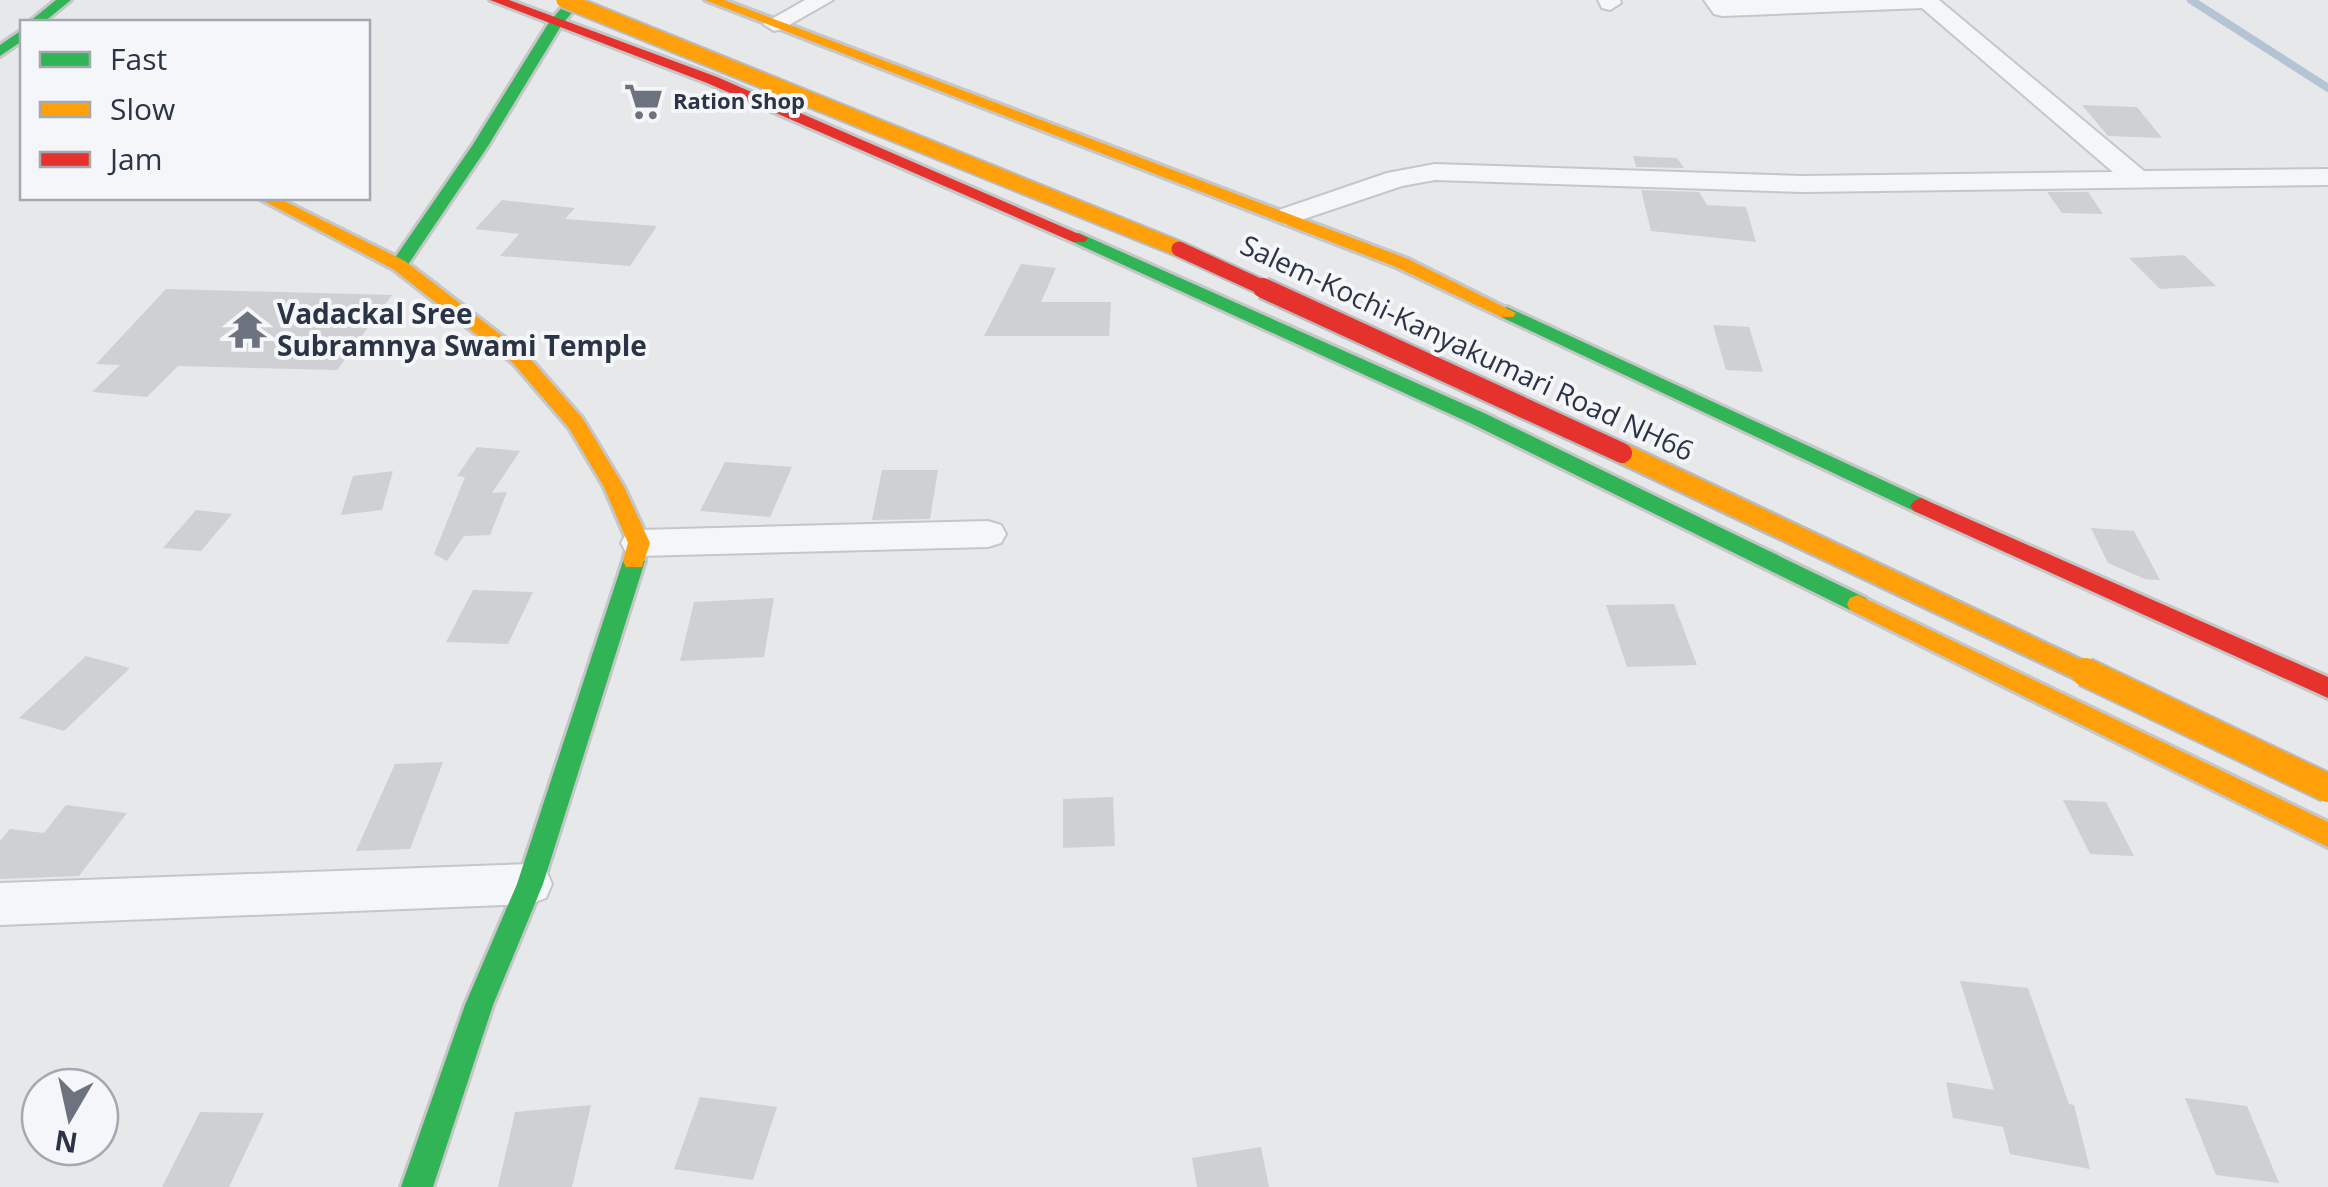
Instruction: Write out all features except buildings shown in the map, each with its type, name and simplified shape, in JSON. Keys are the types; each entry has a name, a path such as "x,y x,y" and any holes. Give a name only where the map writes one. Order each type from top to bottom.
{"main road":[{"path":"39,20 64,0"},
{"path":"497,0 712,80 966,188 1477,418 2328,835"},
{"name":"Salem-Kochi-Kanyakumari Road NH66","path":"564,0 1211,262 1730,502 2328,788"},
{"path":"399,265 480,146 555,24 575,0"},
{"path":"712,0 1402,263 1782,443 2328,688"},
{"path":"0,52 20,36"},
{"path":"270,200 399,265 520,359 576,424 639,544 530,884 479,1005 417,1187"}],"street":[{"path":"774,24 822,0"},
{"path":"1715,0 1722,9 1927,0 2136,178"},
{"path":"1286,217 1396,179 1435,172 1803,184 2328,177"},
{"path":"639,544 988,534"},
{"path":"0,904 530,884"}],"waterway":[{"path":"2191,0 2328,88"}],"traffic: fast":[{"path":"39,20 64,0"},
{"path":"399,265 480,146 555,24 575,0"},
{"path":"0,52 20,36"},
{"path":"1079,238 1477,418 1858,604"},
{"path":"1507,313 1921,506"},
{"path":"417,1187 479,1005 530,884 634,561"}],"traffic: slow":[{"path":"564,0 1179,249"},
{"path":"712,0 1402,263 1507,313"},
{"path":"270,200 399,265 520,359 576,424 614,487 639,543 634,561"},
{"path":"1622,453 2328,788"},
{"path":"1858,604 2328,835"}],"traffic: jam":[{"path":"497,0 712,80 1079,238"},
{"path":"1179,249 1622,453"},
{"path":"1921,506 2328,688"}],"place":[{"name":"Ration Shop","path":"643,101"},
{"name":"Vadackal Sree Subramnya Swami Temple","path":"247,330"}]}
